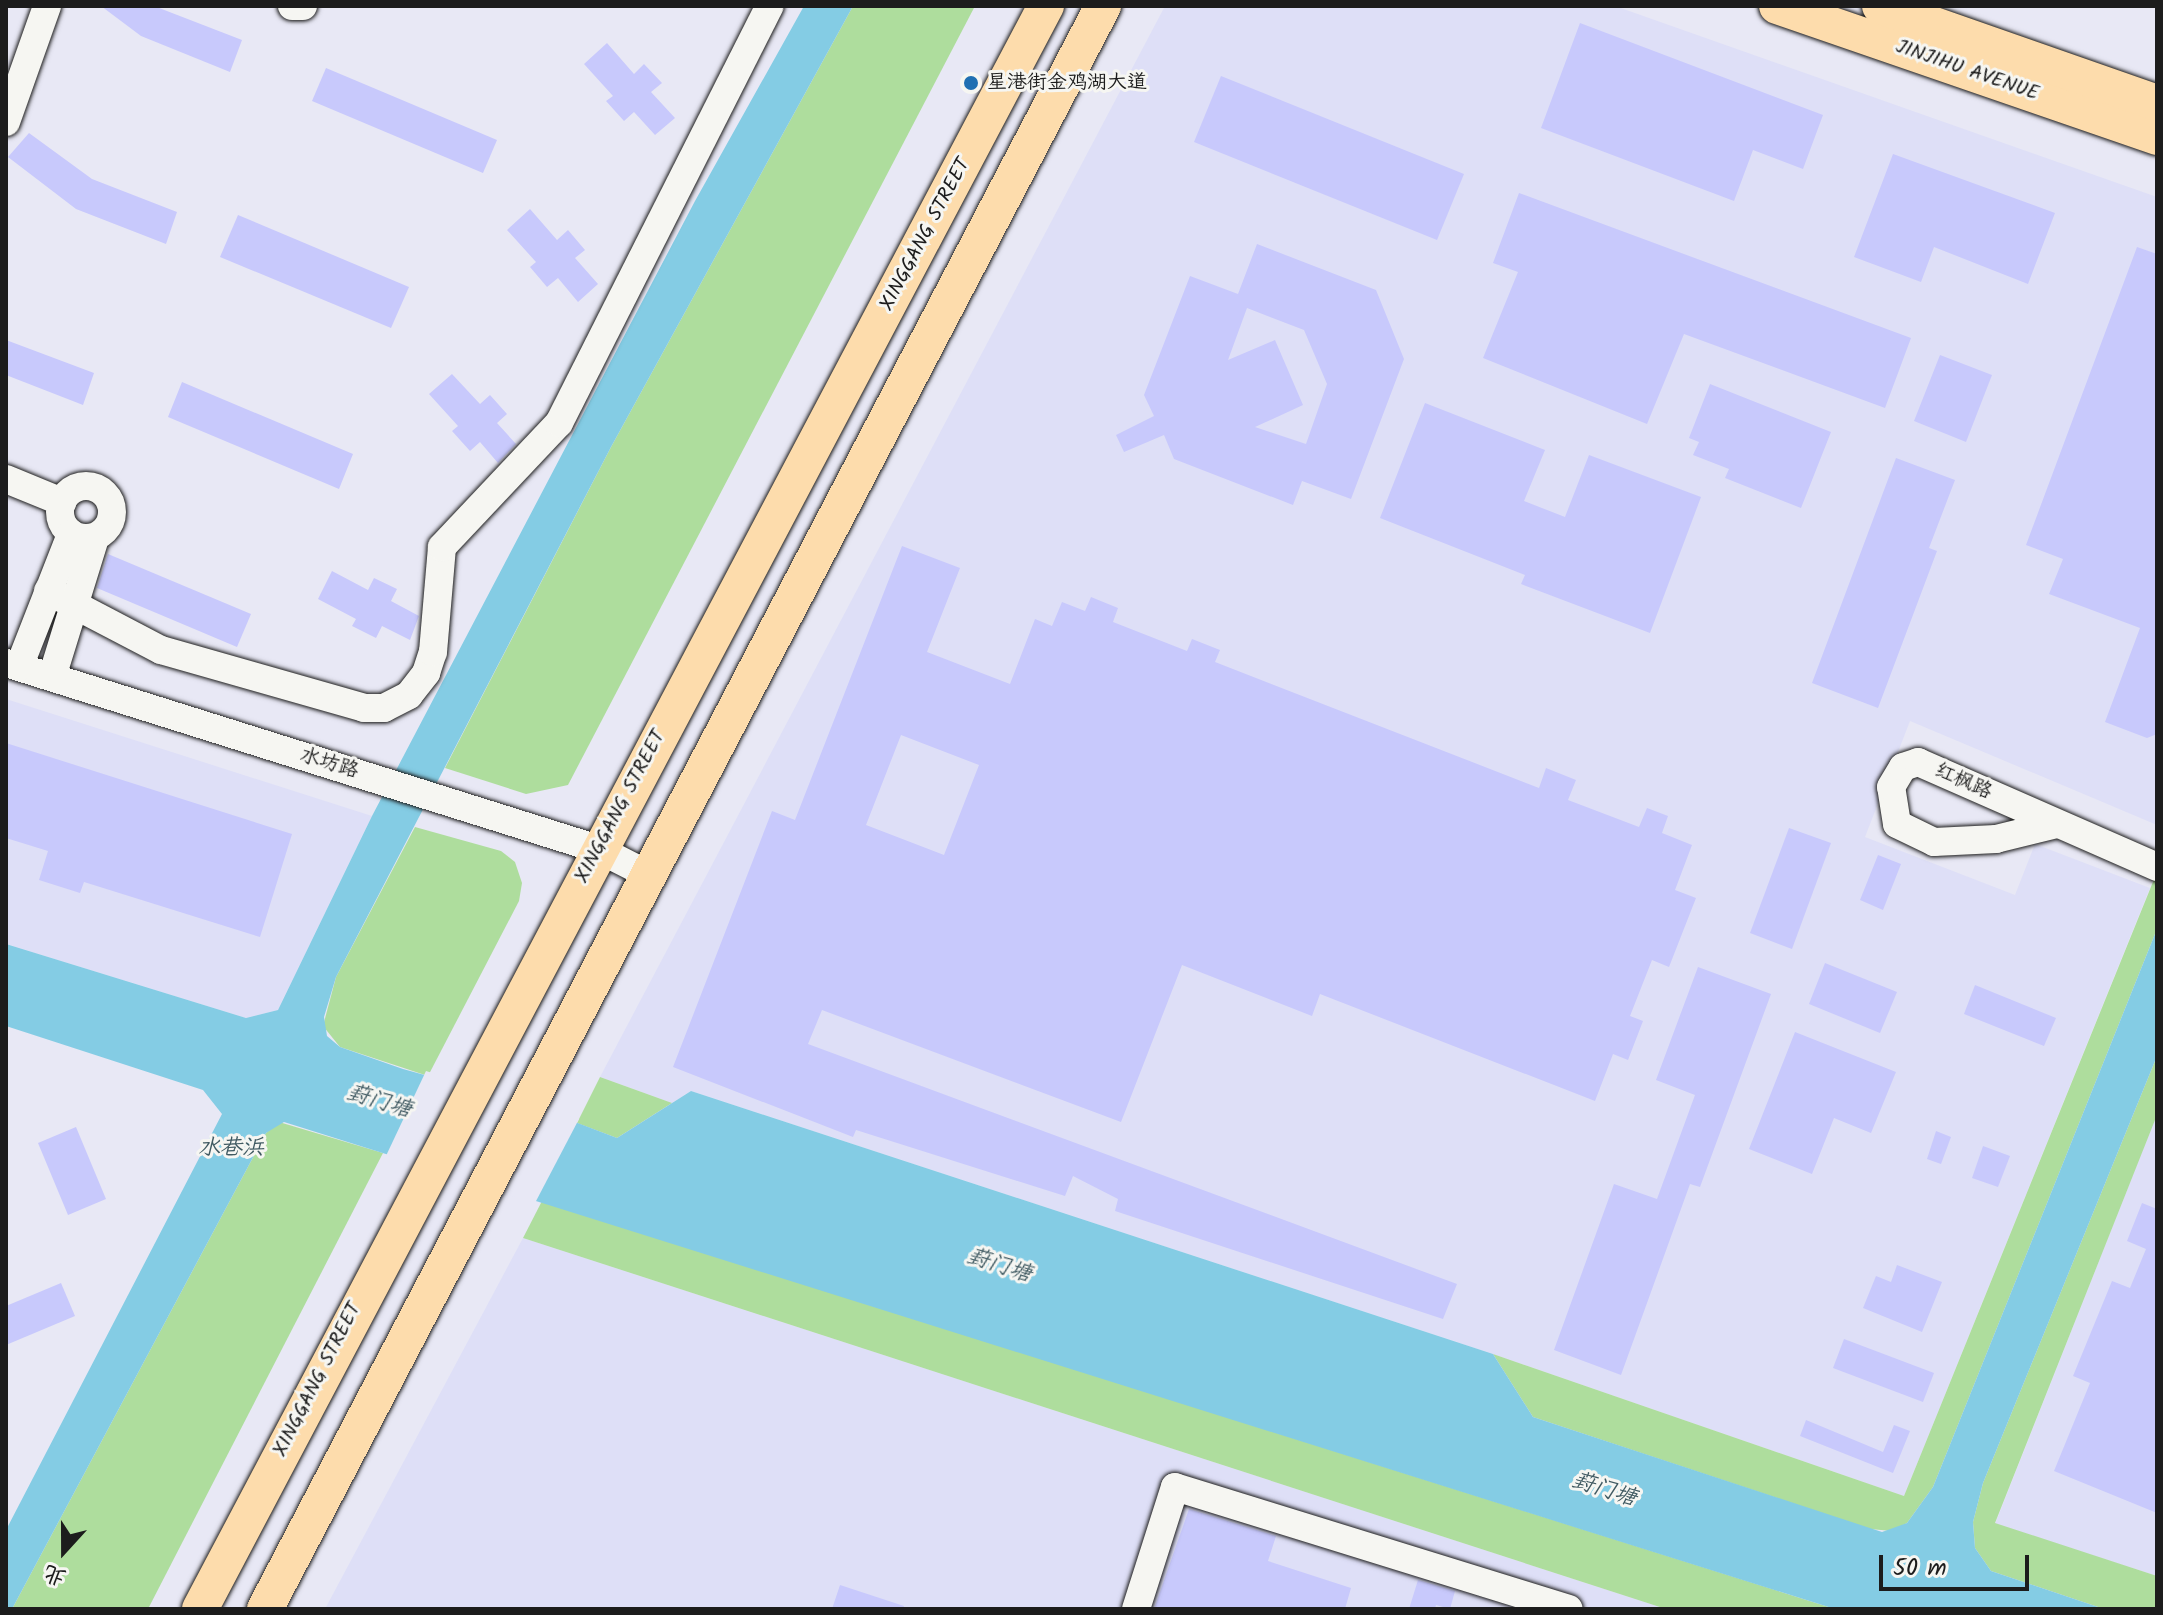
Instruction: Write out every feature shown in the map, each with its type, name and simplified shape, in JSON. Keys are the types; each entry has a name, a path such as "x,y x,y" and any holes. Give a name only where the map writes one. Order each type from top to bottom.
{"main road":[{"name":"XINGGANG STREET","path":"200,1609 418,1188 1046,6"},
{"path":"265,1609 477,1210 540,1083 1103,6"},
{"name":"JINJIHU AVENUE","path":"1777,6 2157,137"},
{"name":"JINJIHU AVENUE","path":"1880,6 2157,103"}],"street":[{"path":"6,122 47,6"},
{"path":"292,6 303,6"},
{"path":"60,596 146,644 342,702 378,709 409,695 426,673 433,652 442,547 559,423 770,6"},
{"path":"6,479 62,502"},
{"path":"13,665 60,596 83,536 109,526 113,515 104,493 80,487 62,502 61,519 83,536"},
{"path":"52,677 60,596"},
{"name":"水坊路","path":"13,665 598,849 649,875"},
{"name":"红枫路","path":"2057,824 1996,839 1934,842 1897,824 1891,787 1903,767 1918,762 2146,862"},
{"path":"1136,1609 1175,1487 1491,1598 1569,1609"}],"shaded area":[{"path":"1165,6 1615,6 2157,197 2157,825 1910,721 1865,837 2015,895 2035,844 2150,888 1904,1496 1493,1354 691,1091 672,1103 600,1077"},
{"path":"6,699 372,816 278,1010 246,1018 6,944"},
{"path":"2157,1114 2157,1576 1995,1524"},
{"path":"523,1238 1666,1609 325,1609"}],"green space":[{"path":"853,6 975,6 568,785 526,794 445,768 611,447"},
{"path":"415,827 501,851 515,862 522,883 519,901 428,1076 340,1047 323,1026 336,977"},
{"path":"2157,872 2157,929 1933,1487 1907,1523 1892,1531 1870,1529 1533,1417 1493,1354 1904,1496"},
{"path":"2157,1056 2157,1115 1995,1523 2157,1576 2157,1609 2104,1609 1991,1571 1975,1548 1973,1522 1983,1483"},
{"path":"600,1077 672,1103 617,1138 577,1123"},
{"path":"279,1122 383,1153 148,1609 12,1609 266,1133"},
{"path":"542,1201 1835,1609 1666,1609 523,1238"}],"water":[{"path":"804,6 853,6 611,447 336,977 324,1017 327,1036 340,1047 403,1069 525,1103 617,1138 691,1091 1493,1354 1533,1417 1882,1532 1907,1523 1933,1487 2157,929 2157,1056 1983,1483 1973,1522 1975,1548 1991,1571 2104,1609 1835,1609 284,1122 266,1133 12,1609 6,1609 6,1530 222,1114 203,1090 6,1026 6,944 246,1018 278,1010 372,816 695,201"}],"pier":[{"path":"426,1071 579,1119 535,1203 385,1158"}],"building":[{"path":"101,6 154,6 242,40 230,72 141,36"},
{"path":"1580,23 1823,115 1803,169 1753,150 1734,201 1541,128"},
{"path":"607,43 634,74 644,64 662,83 651,92 675,118 655,135 634,112 624,121 606,101 613,96 584,64"},
{"path":"326,68 497,140 483,173 312,101"},
{"path":"1221,76 1464,174 1437,240 1194,142"},
{"path":"29,133 92,179 177,212 166,244 76,209 8,157"},
{"path":"1893,154 2055,213 2028,284 1934,247 1921,282 1854,257"},
{"path":"1519,193 1911,338 1885,408 1684,334 1647,424 1483,358 1518,272 1493,263"},
{"path":"530,209 557,240 568,230 585,250 575,258 598,284 578,302 558,278 547,287 530,267 536,262 507,230"},
{"path":"238,215 409,287 391,328 220,257"},
{"path":"1257,244 1376,290 1404,359 1351,499 1302,481 1293,505 1174,459 1164,435 1124,452 1116,435 1154,416 1144,395 1190,276 1238,294","holes":["1247,308 1304,330 1327,384 1306,444 1255,427 1303,405 1275,340 1228,360"]},
{"path":"2137,247 2157,254 2157,734 2147,738 2105,722 2140,628 2049,594 2063,559 2026,545"},
{"path":"6,340 94,373 83,405 6,375"},
{"path":"1940,355 1992,375 1966,442 1914,421"},
{"path":"452,374 480,404 490,395 507,414 497,423 516,444 498,463 480,442 470,451 452,431 458,426 429,394"},
{"path":"182,382 353,454 339,489 168,417"},
{"path":"1710,384 1831,432 1801,508 1725,478 1729,469 1693,455 1699,442 1689,438"},
{"path":"1425,403 1545,450 1524,501 1565,517 1589,455 1701,497 1650,633 1521,584 1525,575 1380,518"},
{"path":"1896,458 1955,480 1929,548 1937,551 1878,708 1812,683"},
{"path":"902,546 960,568 927,652 1010,684 1035,619 1052,626 1062,602 1085,611 1091,597 1118,608 1113,622 1187,651 1192,639 1220,650 1215,662 1539,788 1546,768 1576,780 1568,800 1639,827 1647,808 1668,816 1662,833 1692,845 1675,890 1696,898 1669,967 1652,960 1630,1016 1643,1021 1628,1060 1613,1054 1595,1101 1320,994 1312,1016 1182,965 1121,1122 822,1010 808,1044 1457,1284 1443,1319 1115,1211 1118,1199 1073,1176 1065,1196 856,1130 853,1137 673,1067 772,811 795,820","holes":["901,735 979,765 944,855 866,825"]},
{"path":"108,554 251,614 237,647 97,588"},
{"path":"332,571 368,590 374,578 397,589 391,601 419,616 410,640 382,626 376,638 352,626 356,619 318,599"},
{"path":"6,743 292,834 260,937 84,882 80,893 39,880 48,851 6,838"},
{"path":"1789,828 1831,843 1792,949 1750,933"},
{"path":"1878,855 1901,864 1883,910 1860,900"},
{"path":"1825,963 1897,992 1880,1033 1809,1004"},
{"path":"1698,967 1771,994 1700,1187 1690,1184 1621,1375 1554,1350 1614,1184 1657,1199 1695,1095 1656,1080"},
{"path":"1975,985 2056,1018 2044,1046 1964,1014"},
{"path":"1795,1032 1896,1072 1871,1133 1834,1118 1812,1174 1749,1149"},
{"path":"76,1127 106,1199 68,1215 38,1143"},
{"path":"1936,1131 1951,1137 1941,1164 1927,1159"},
{"path":"1983,1146 2010,1156 1998,1187 1972,1178"},
{"path":"2142,1203 2157,1209 2157,1513 2054,1471 2090,1383 2073,1376 2112,1281 2130,1288 2146,1249 2127,1241"},
{"path":"1897,1265 1942,1282 1922,1332 1863,1308 1876,1276 1891,1282"},
{"path":"61,1283 75,1316 6,1345 6,1306"},
{"path":"1844,1339 1934,1373 1923,1402 1833,1368"},
{"path":"1806,1420 1883,1452 1894,1425 1910,1431 1893,1473 1800,1436"},
{"path":"1189,1509 1276,1536 1268,1561 1351,1588 1345,1609 1154,1609"},
{"path":"1418,1580 1455,1591 1450,1609 1436,1605 1435,1609 1409,1609"},
{"path":"840,1585 904,1606 903,1609 832,1609"}],"place":[{"name":"星港街金鸡湖大道","path":"971,83"}],"water label":[{"name":"葑门塘","path":"379,1102"},
{"name":"水巷浜","path":"231,1149"},
{"name":"葑门塘","path":"999,1266"},
{"name":"葑门塘","path":"1604,1490"}]}
